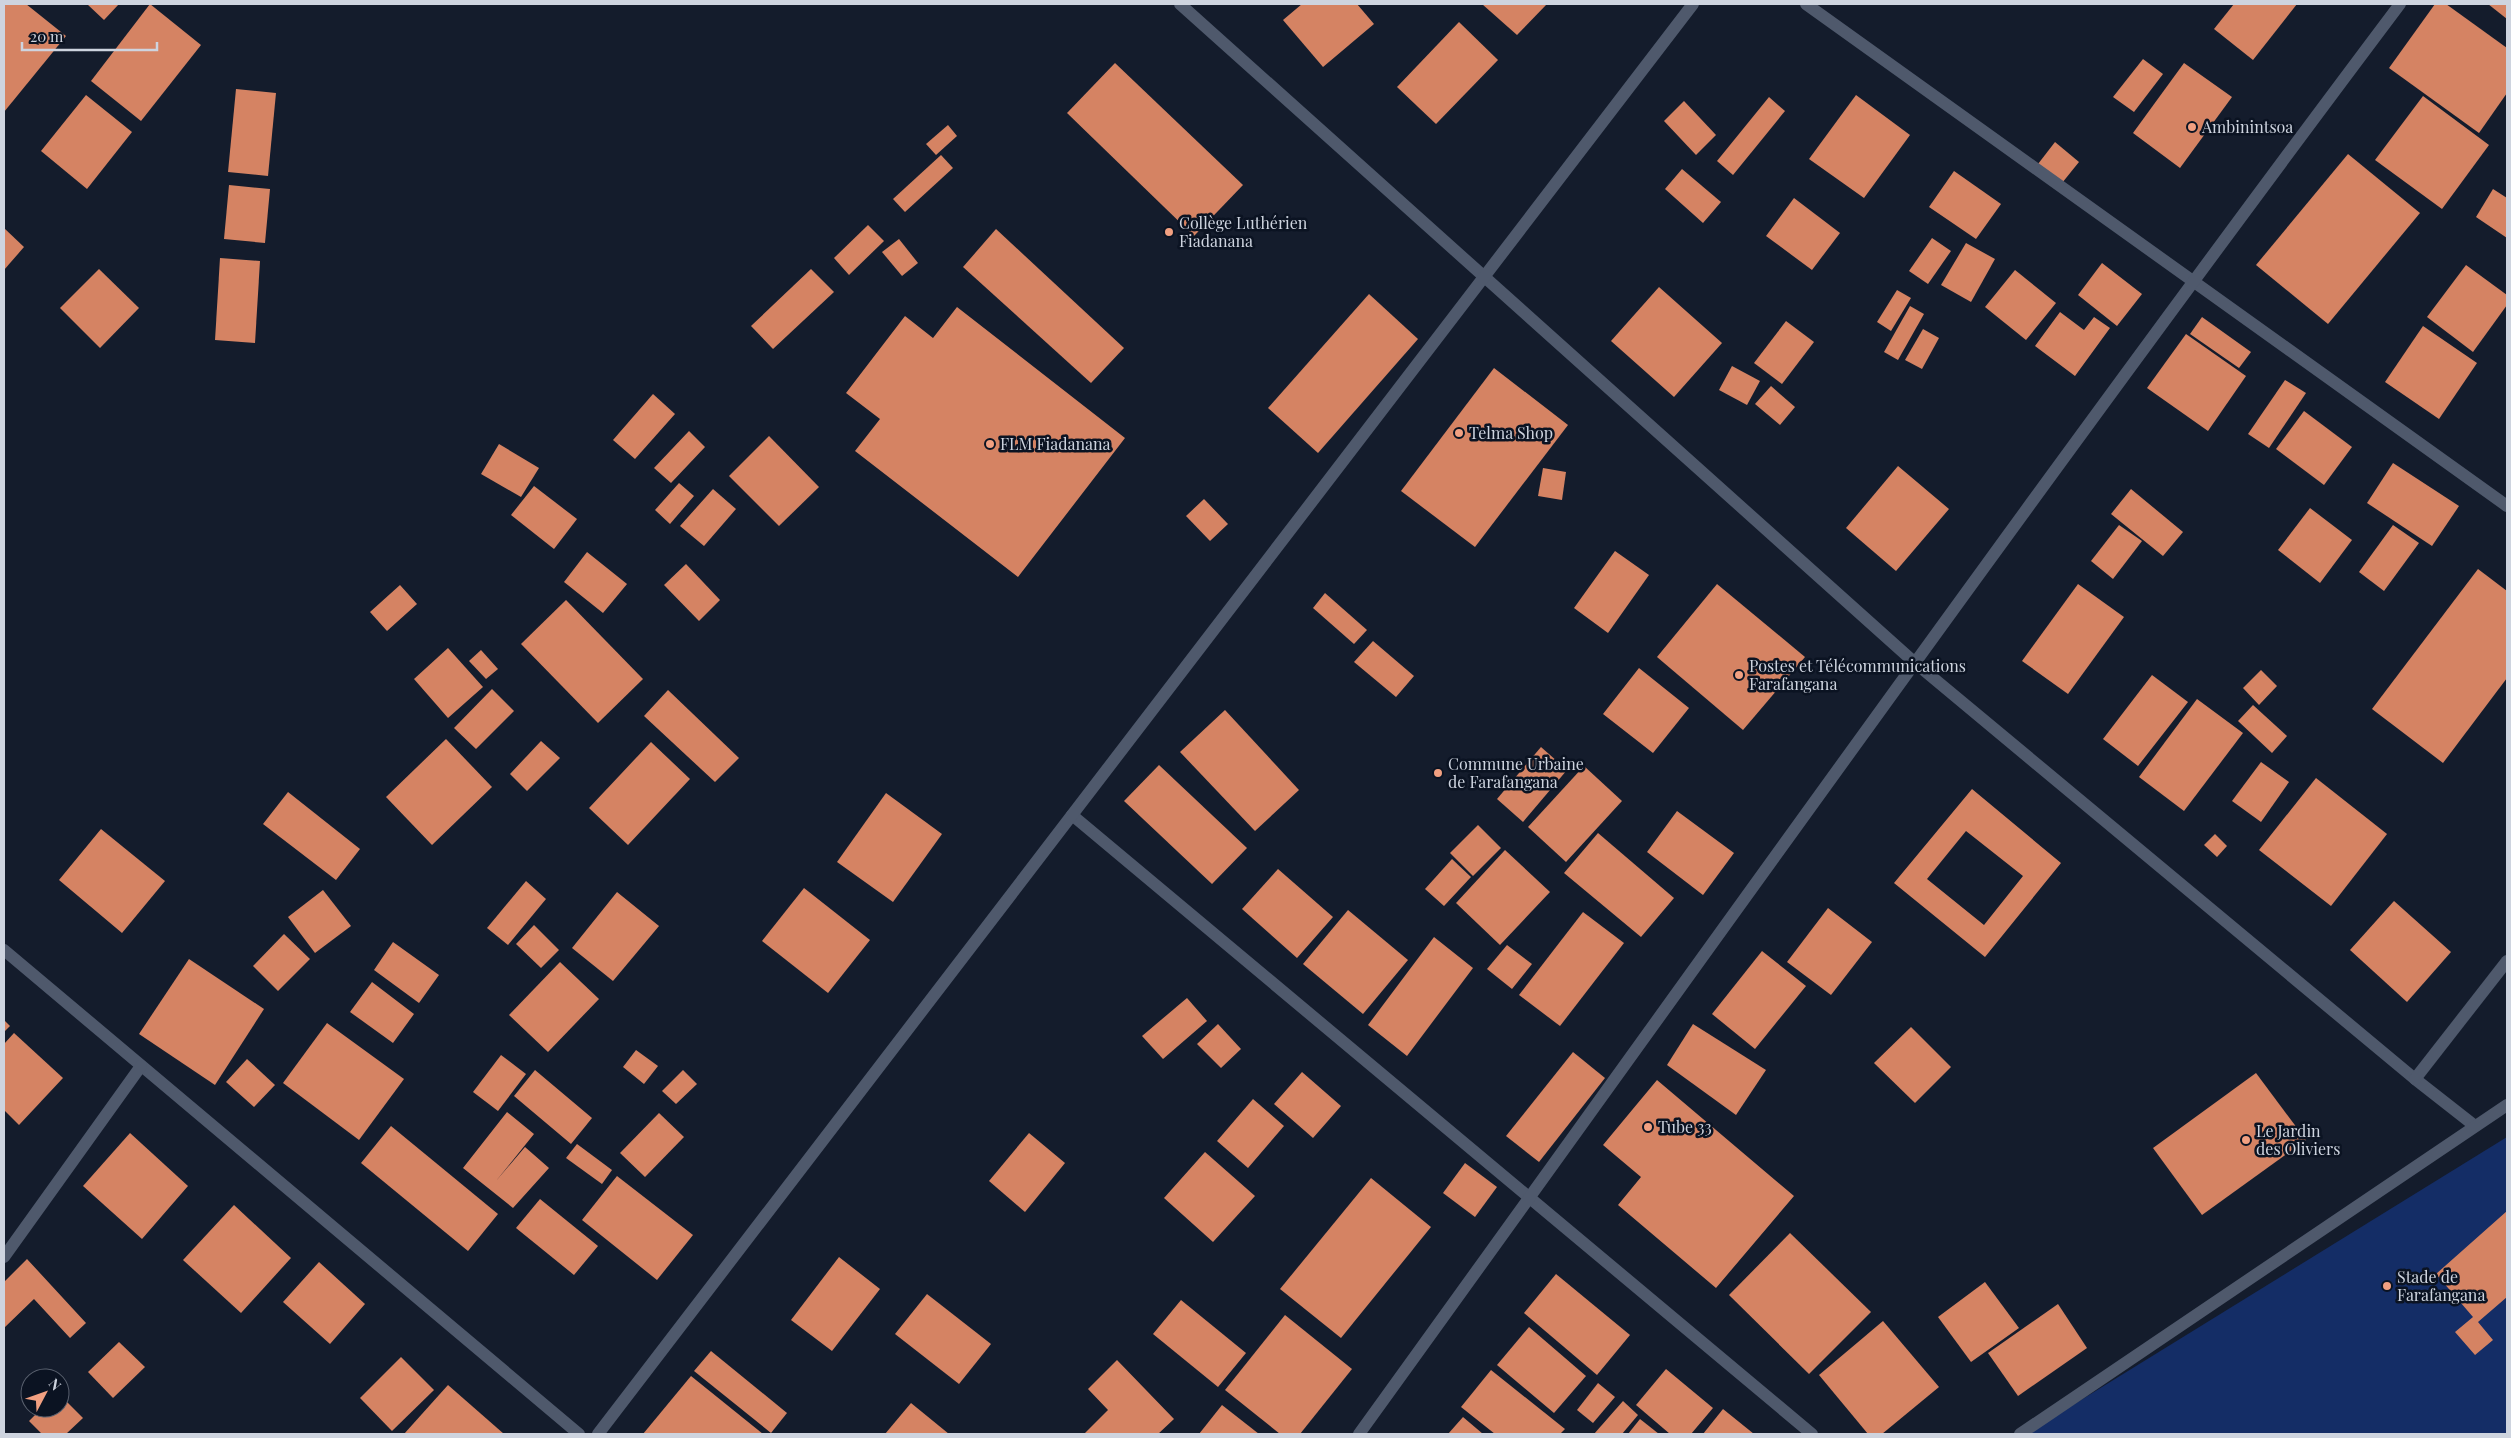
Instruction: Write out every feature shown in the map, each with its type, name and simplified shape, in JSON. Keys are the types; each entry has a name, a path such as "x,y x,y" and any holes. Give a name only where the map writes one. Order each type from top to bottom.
{"street":[{"path":"1180,4 1485,275 1914,662 2415,1079 2475,1126"},
{"path":"598,1434 1693,4"},
{"path":"1806,4 2507,506"},
{"path":"1358,1434 1914,662 2192,280 2400,4"},
{"path":"1072,815 1812,1434"},
{"path":"4,950 579,1434"},
{"path":"2415,1079 2507,961"},
{"path":"4,1257 141,1066"},
{"path":"2020,1434 2507,1105"}],"shaded area":[{"name":"Stade de Farafangana","path":"2507,1137 2507,1434 2026,1434"}],"building":[{"path":"4,4 26,4 66,36 4,112"},
{"path":"87,4 119,4 104,20"},
{"path":"150,4 201,45 141,121 91,81"},
{"path":"1302,4 1357,4 1374,24 1323,67 1283,20"},
{"path":"1482,4 1547,4 1517,35"},
{"path":"2234,4 2297,4 2253,60 2214,29"},
{"path":"2435,4 2446,4 2507,48 2507,93 2479,133 2389,68"},
{"path":"2488,4 2507,4 2507,19"},
{"path":"1459,22 1498,60 1436,124 1397,87"},
{"path":"2143,59 2163,74 2134,112 2113,97"},
{"path":"1115,63 1243,185 1194,236 1067,113"},
{"path":"2184,63 2232,97 2180,168 2133,133"},
{"path":"236,89 276,93 268,176 228,172"},
{"path":"86,95 132,132 87,189 41,151"},
{"path":"1856,95 1910,135 1864,198 1809,159"},
{"path":"2423,96 2489,145 2442,209 2375,160"},
{"path":"1769,97 1785,111 1733,175 1717,161"},
{"path":"1684,101 1716,135 1696,155 1664,121"},
{"path":"948,125 957,136 936,155 926,144"},
{"path":"2055,142 2079,162 2062,183 2038,164"},
{"path":"2348,154 2420,213 2328,324 2256,265"},
{"path":"941,155 953,168 905,212 893,199"},
{"path":"1682,169 1721,202 1703,223 1665,189"},
{"path":"1954,171 2001,204 1976,239 1929,207"},
{"path":"229,185 270,189 265,243 224,239"},
{"path":"2493,189 2507,198 2507,238 2476,217"},
{"path":"1794,198 1840,233 1812,270 1766,236"},
{"path":"868,225 884,241 849,275 834,258"},
{"path":"4,228 24,247 4,270"},
{"path":"996,229 1124,348 1091,383 963,267"},
{"path":"1932,238 1951,251 1928,284 1909,271"},
{"path":"899,239 918,263 902,276 882,252"},
{"path":"1966,243 1995,259 1971,302 1941,285"},
{"path":"220,258 260,261 255,343 215,340"},
{"path":"2102,263 2142,294 2117,326 2078,295"},
{"path":"2466,265 2507,295 2507,305 2473,352 2427,317"},
{"path":"99,269 139,308 100,348 60,308"},
{"path":"811,269 834,292 773,349 751,326"},
{"path":"2015,270 2056,303 2026,340 1985,307"},
{"path":"1659,287 1722,343 1674,397 1611,341"},
{"path":"1897,290 1911,298 1891,331 1877,322"},
{"path":"1369,294 1418,339 1318,453 1268,408"},
{"path":"1910,306 1924,314 1898,360 1884,352"},
{"name":"FLM Fiadanana","path":"957,307 1125,438 1018,577 855,451 880,419 846,393 905,316 933,338"},
{"path":"2060,312 2084,330 2094,317 2110,328 2075,376 2035,346"},
{"path":"2202,317 2251,352 2239,368 2190,334"},
{"path":"1786,321 1814,342 1782,384 1754,363"},
{"path":"2423,326 2477,363 2439,419 2385,382"},
{"path":"1923,329 1939,338 1922,369 1905,360"},
{"path":"2186,334 2246,376 2208,431 2147,388"},
{"path":"1732,366 1760,381 1747,405 1719,390"},
{"path":"1494,368 1568,425 1475,547 1401,491"},
{"path":"2285,380 2306,393 2269,448 2248,434"},
{"path":"1771,386 1795,407 1780,425 1755,404"},
{"path":"653,394 675,414 635,459 613,440"},
{"path":"2304,411 2352,447 2324,485 2276,449"},
{"path":"689,431 705,447 671,483 654,468"},
{"path":"769,436 819,487 779,526 729,476"},
{"path":"499,444 539,468 521,497 481,474"},
{"path":"2393,463 2459,506 2432,546 2367,503"},
{"path":"1898,466 1949,509 1896,571 1846,528"},
{"path":"1543,468 1566,472 1562,500 1538,496"},
{"path":"679,483 694,496 670,524 655,510"},
{"path":"534,486 577,519 554,549 511,515"},
{"path":"713,489 736,509 704,546 680,526"},
{"path":"2131,489 2183,532 2163,556 2111,514"},
{"path":"1204,499 1228,524 1210,541 1186,516"},
{"path":"2310,508 2352,540 2320,583 2278,550"},
{"path":"2119,525 2142,541 2113,579 2091,561"},
{"path":"2393,525 2419,543 2384,591 2359,572"},
{"path":"1615,551 1649,575 1608,633 1574,608"},
{"path":"587,552 627,584 603,613 564,582"},
{"path":"686,564 720,600 699,621 664,585"},
{"path":"2478,569 2507,591 2507,678 2443,763 2372,709"},
{"path":"1717,584 1805,657 1743,730 1657,657"},
{"path":"2078,584 2124,617 2068,694 2022,661"},
{"path":"400,585 417,604 387,631 370,612"},
{"path":"1325,593 1367,630 1354,644 1313,608"},
{"path":"566,600 643,679 598,723 521,644"},
{"path":"1373,641 1414,676 1396,697 1354,662"},
{"path":"448,648 483,687 448,718 414,679"},
{"path":"481,650 498,669 486,679 469,661"},
{"path":"1639,668 1689,708 1653,753 1603,714"},
{"path":"2261,670 2277,686 2259,705 2243,688"},
{"path":"2152,675 2188,702 2138,766 2103,739"},
{"path":"492,689 514,711 476,749 454,728"},
{"path":"668,690 739,758 715,782 644,716"},
{"path":"2197,699 2243,733 2184,811 2139,777"},
{"path":"2253,705 2287,736 2272,753 2238,721"},
{"path":"1225,710 1299,790 1255,831 1180,752"},
{"path":"446,739 492,787 432,845 386,797"},
{"path":"541,741 560,758 527,791 510,774"},
{"path":"651,742 690,779 628,845 589,808"},
{"path":"1541,747 1567,770 1523,822 1497,799"},
{"path":"2261,762 2289,782 2261,822 2232,801"},
{"path":"1159,765 1247,848 1212,884 1124,801"},
{"path":"1584,766 1622,801 1566,862 1528,827"},
{"path":"2316,778 2387,834 2331,906 2259,850"},
{"path":"1972,789 2061,863 1985,957 1894,883","holes":["1966,831 2023,876 1984,925 1927,879"]},
{"path":"288,792 360,849 336,880 263,824"},
{"path":"886,793 942,834 893,902 837,862"},
{"path":"1677,811 1734,853 1703,895 1647,852"},
{"path":"1478,825 1501,848 1473,876 1450,853"},
{"path":"101,829 165,881 122,933 59,880"},
{"path":"1598,833 1674,898 1641,937 1564,873"},
{"path":"2215,834 2227,846 2217,857 2204,845"},
{"path":"1505,850 1550,892 1500,945 1456,903"},
{"path":"1452,859 1471,877 1444,906 1425,889"},
{"path":"1278,869 1333,917 1297,958 1242,909"},
{"path":"526,881 546,899 508,945 487,928"},
{"path":"804,888 870,940 828,993 762,941"},
{"path":"323,890 351,926 315,953 288,917"},
{"path":"617,892 659,926 613,981 572,948"},
{"path":"2394,901 2451,952 2407,1002 2350,950"},
{"path":"1828,908 1872,942 1831,995 1787,962"},
{"path":"1348,910 1408,960 1363,1014 1303,964"},
{"path":"1583,912 1624,943 1560,1026 1519,995"},
{"path":"534,925 559,950 541,968 516,944"},
{"path":"284,934 310,959 278,991 253,966"},
{"path":"1434,937 1473,968 1407,1056 1368,1025"},
{"path":"393,942 439,975 419,1003 374,970"},
{"path":"1507,945 1532,964 1512,989 1487,969"},
{"path":"1762,951 1806,986 1755,1049 1712,1014"},
{"path":"189,959 264,1009 215,1085 139,1034"},
{"path":"560,962 599,999 548,1052 509,1015"},
{"path":"372,982 414,1014 393,1043 350,1012"},
{"path":"1187,998 1207,1021 1163,1059 1142,1036"},
{"path":"4,1020 10,1026 4,1032"},
{"path":"327,1023 404,1079 359,1140 283,1083"},
{"path":"1218,1024 1241,1049 1221,1068 1197,1044"},
{"path":"1693,1024 1766,1070 1736,1115 1667,1065"},
{"path":"1911,1027 1951,1067 1915,1103 1874,1063"},
{"path":"14,1033 63,1078 19,1125 4,1110 4,1044"},
{"path":"636,1050 658,1066 644,1084 623,1067"},
{"path":"1573,1052 1605,1078 1539,1162 1506,1136"},
{"path":"501,1055 526,1074 498,1111 473,1092"},
{"path":"247,1059 275,1085 254,1107 226,1082"},
{"path":"535,1070 592,1118 571,1144 514,1096"},
{"path":"683,1070 697,1084 676,1104 662,1091"},
{"path":"1302,1072 1341,1106 1313,1138 1274,1104"},
{"path":"2256,1073 2306,1140 2202,1215 2153,1148"},
{"path":"1657,1080 1794,1196 1716,1288 1618,1205 1641,1177 1603,1145"},
{"path":"1253,1099 1284,1126 1248,1168 1217,1141"},
{"path":"507,1112 534,1134 496,1181 525,1147 549,1168 513,1208 463,1168"},
{"path":"659,1113 684,1137 645,1177 620,1153"},
{"path":"391,1126 498,1214 468,1251 361,1163"},
{"path":"130,1133 188,1186 142,1239 83,1186"},
{"path":"1029,1133 1065,1163 1025,1212 989,1181"},
{"path":"577,1144 612,1170 602,1184 566,1158"},
{"path":"1205,1152 1255,1196 1213,1242 1164,1198"},
{"path":"1465,1163 1497,1187 1475,1217 1443,1193"},
{"path":"617,1176 693,1235 657,1280 582,1220"},
{"path":"1371,1178 1431,1227 1341,1338 1280,1289"},
{"path":"540,1199 598,1246 574,1275 516,1228"},
{"path":"234,1205 291,1258 241,1313 183,1260"},
{"path":"2507,1211 2507,1297 2478,1322 2493,1340 2475,1355 2455,1332 2473,1317 2436,1274"},
{"path":"1790,1233 1871,1312 1809,1374 1729,1295"},
{"path":"839,1257 880,1289 832,1351 791,1320"},
{"path":"27,1259 86,1323 70,1338 34,1299 4,1328 4,1282"},
{"path":"319,1262 365,1304 330,1344 283,1302"},
{"path":"1556,1274 1630,1335 1597,1375 1524,1313"},
{"path":"1985,1282 2019,1328 1971,1362 1938,1317"},
{"path":"927,1294 991,1344 959,1384 895,1334"},
{"path":"1181,1300 1246,1353 1218,1387 1153,1334"},
{"path":"2058,1304 2087,1348 2018,1396 1988,1353"},
{"path":"1285,1315 1352,1369 1300,1434 1280,1434 1225,1390"},
{"path":"1883,1321 1939,1387 1882,1434 1868,1434 1819,1375"},
{"path":"1529,1327 1586,1376 1554,1413 1497,1365"},
{"path":"119,1342 145,1367 113,1398 88,1372"},
{"path":"711,1351 787,1413 771,1433 694,1371"},
{"path":"401,1357 434,1390 392,1431 360,1398"},
{"path":"1117,1360 1174,1419 1158,1434 1084,1434 1108,1410 1088,1389"},
{"path":"1666,1369 1713,1408 1691,1434 1670,1434 1636,1405"},
{"path":"1491,1370 1565,1429 1560,1434 1495,1434 1461,1407"},
{"path":"691,1376 763,1434 643,1434"},
{"path":"1598,1383 1615,1397 1593,1423 1577,1410"},
{"path":"448,1385 504,1434 404,1434"},
{"path":"1623,1401 1638,1415 1622,1434 1594,1434"},
{"path":"911,1403 949,1434 885,1434"},
{"path":"70,1405 83,1418 66,1434 42,1434 29,1421 32,1418 70,1418"},
{"path":"1222,1405 1259,1434 1199,1434"},
{"path":"1723,1409 1754,1434 1703,1434"},
{"path":"1463,1417 1483,1434 1448,1434"},
{"path":"1640,1419 1659,1434 1628,1434"}],"place":[{"name":"Ambinintsoa","path":"2192,127"},
{"name":"Collège Luthérien Fiadanana","path":"1169,232"},
{"name":"Telma Shop","path":"1459,433"},
{"name":"FLM Fiadanana","path":"990,444"},
{"name":"Postes et Télécommunications Farafangana","path":"1739,675"},
{"name":"Commune Urbaine de Farafangana","path":"1438,773"},
{"name":"Tube 33","path":"1648,1127"},
{"name":"Le Jardin des Oliviers","path":"2246,1140"},
{"name":"Stade de Farafangana","path":"2387,1286"}]}
